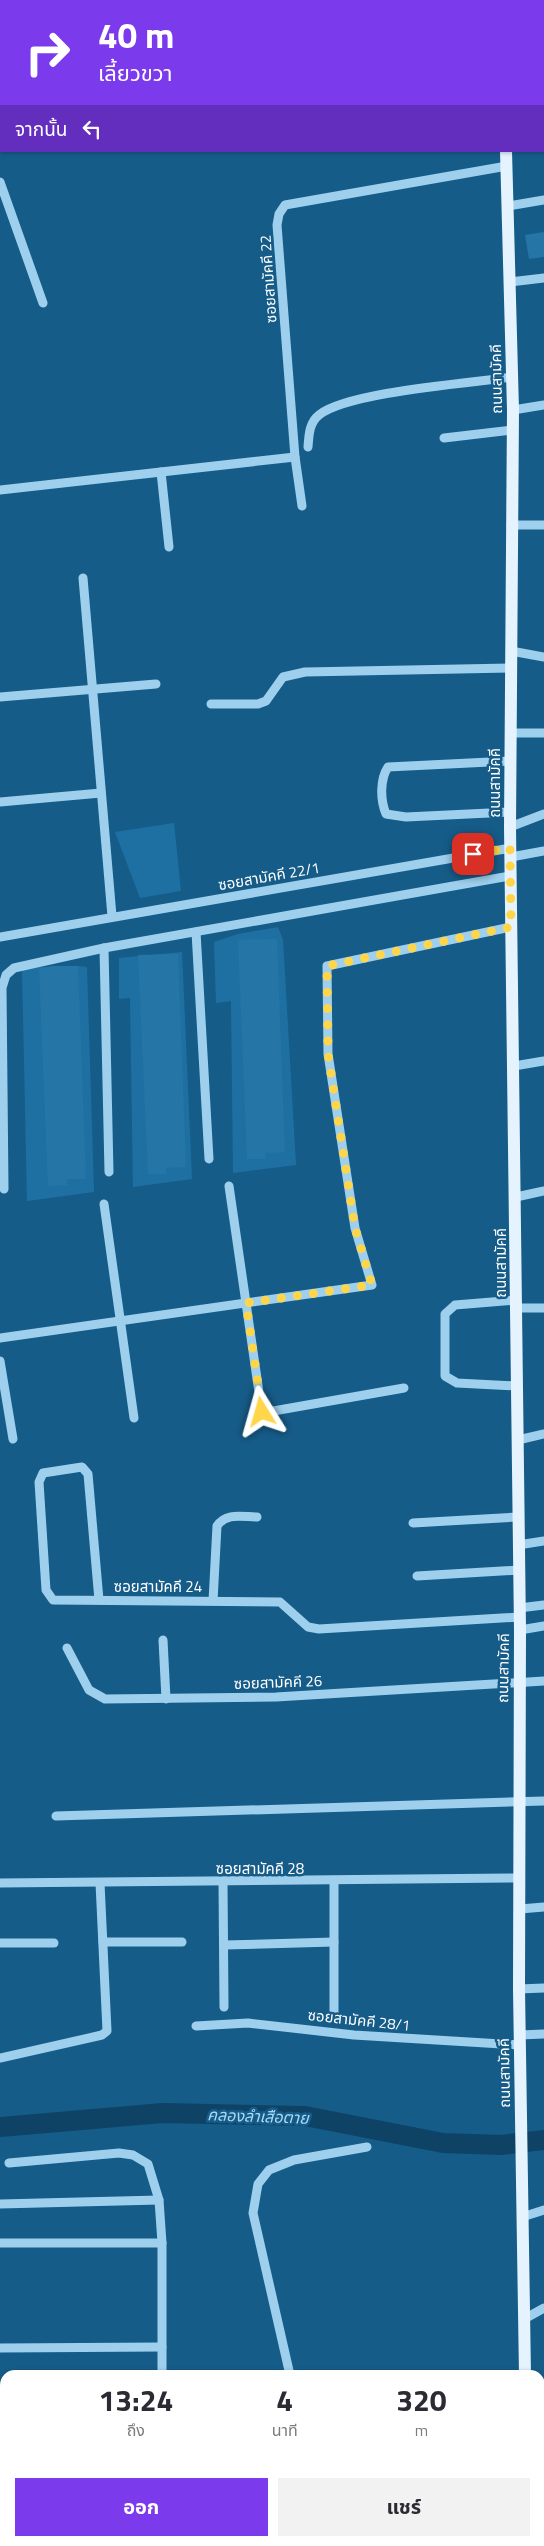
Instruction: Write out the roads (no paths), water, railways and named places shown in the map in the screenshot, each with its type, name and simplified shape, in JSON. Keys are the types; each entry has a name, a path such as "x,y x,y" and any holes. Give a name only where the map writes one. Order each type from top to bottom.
{"main road":[{"name":"ถนนสามัคคี","path":"506,152 513,410 510,876 516,1197 517,1517 520,1630 518,1682 520,1803 519,2040 523,2152 522,2217 526,2370"}],"street":[{"name":"ซอยสามัคคี 22","path":"302,506 295,457 277,224 279,214 285,205 507,166"},
{"path":"0,182 43,303"},
{"path":"508,206 544,200"},
{"path":"510,282 544,278"},
{"path":"308,447 311,425 319,415 334,407 386,394 512,377"},
{"path":"513,410 544,405"},
{"path":"444,438 512,430"},
{"path":"0,490 295,457"},
{"path":"161,472 169,548"},
{"path":"511,525 544,525"},
{"path":"83,578 112,916"},
{"path":"511,652 544,657"},
{"path":"211,704 258,704 266,701 283,677 305,672 510,668"},
{"path":"0,697 156,684"},
{"path":"510,733 544,733"},
{"path":"510,762 388,767 383,776 383,807 386,814 406,816 510,812"},
{"path":"0,802 101,793"},
{"path":"510,827 544,814"},
{"name":"ซอยสามัคคี 22/1","path":"0,937 32,933 112,916 510,853 544,851"},
{"path":"4,1189 2,988 6,975 14,968 104,948 510,876"},
{"path":"0,1338 372,1285 355,1228 328,1054 327,966 511,927"},
{"path":"196,932 209,1159"},
{"path":"104,948 109,1172"},
{"path":"514,1066 544,1061"},
{"path":"229,1186 262,1412 404,1388"},
{"path":"516,1197 544,1191"},
{"path":"104,1204 134,1418"},
{"path":"517,1386 457,1383 445,1376 445,1314 454,1305 516,1304 544,1308"},
{"path":"0,1361 13,1439"},
{"path":"518,1440 544,1434"},
{"name":"ซอยสามัคคี 24","path":"99,1600 88,1474 82,1468 43,1473 39,1482 46,1590 53,1600 280,1602 308,1626 319,1629 519,1612 544,1604"},
{"path":"213,1600 218,1526 221,1520 228,1516 257,1518"},
{"path":"413,1523 517,1517"},
{"path":"518,1545 544,1541"},
{"path":"417,1576 519,1570"},
{"path":"520,1630 544,1626"},
{"path":"163,1640 166,1699"},
{"name":"ซอยสามัคคี 26","path":"67,1648 81,1679 89,1690 104,1699 276,1697 544,1681"},
{"path":"56,1816 544,1801"},
{"name":"ซอยสามัคคี 28","path":"0,1884 334,1882 520,1878"},
{"path":"223,1882 224,2007"},
{"path":"334,1882 334,2018"},
{"path":"0,2058 107,2031 100,1883"},
{"path":"520,1909 544,1907"},
{"path":"103,1942 182,1942"},
{"path":"224,1945 334,1942"},
{"path":"0,1944 54,1943"},
{"path":"519,1989 544,1988"},
{"name":"ซอยสามัคคี 28/1","path":"196,2026 248,2023 354,2036 519,2040 544,2034"},
{"path":"289,2370 253,2213 258,2184 269,2170 294,2160 367,2147"},
{"path":"9,2163 119,2154 133,2155 148,2164 159,2200 162,2243 162,2370"},
{"path":"0,2204 159,2200"},
{"path":"522,2217 544,2210"},
{"path":"0,2243 162,2243"},
{"path":"526,2318 544,2308"},
{"path":"0,2348 162,2347"}],"waterway":[{"name":"คลองลำเสือตาย","path":"0,2127 163,2113 305,2116 443,2143 501,2145 544,2140"}]}
